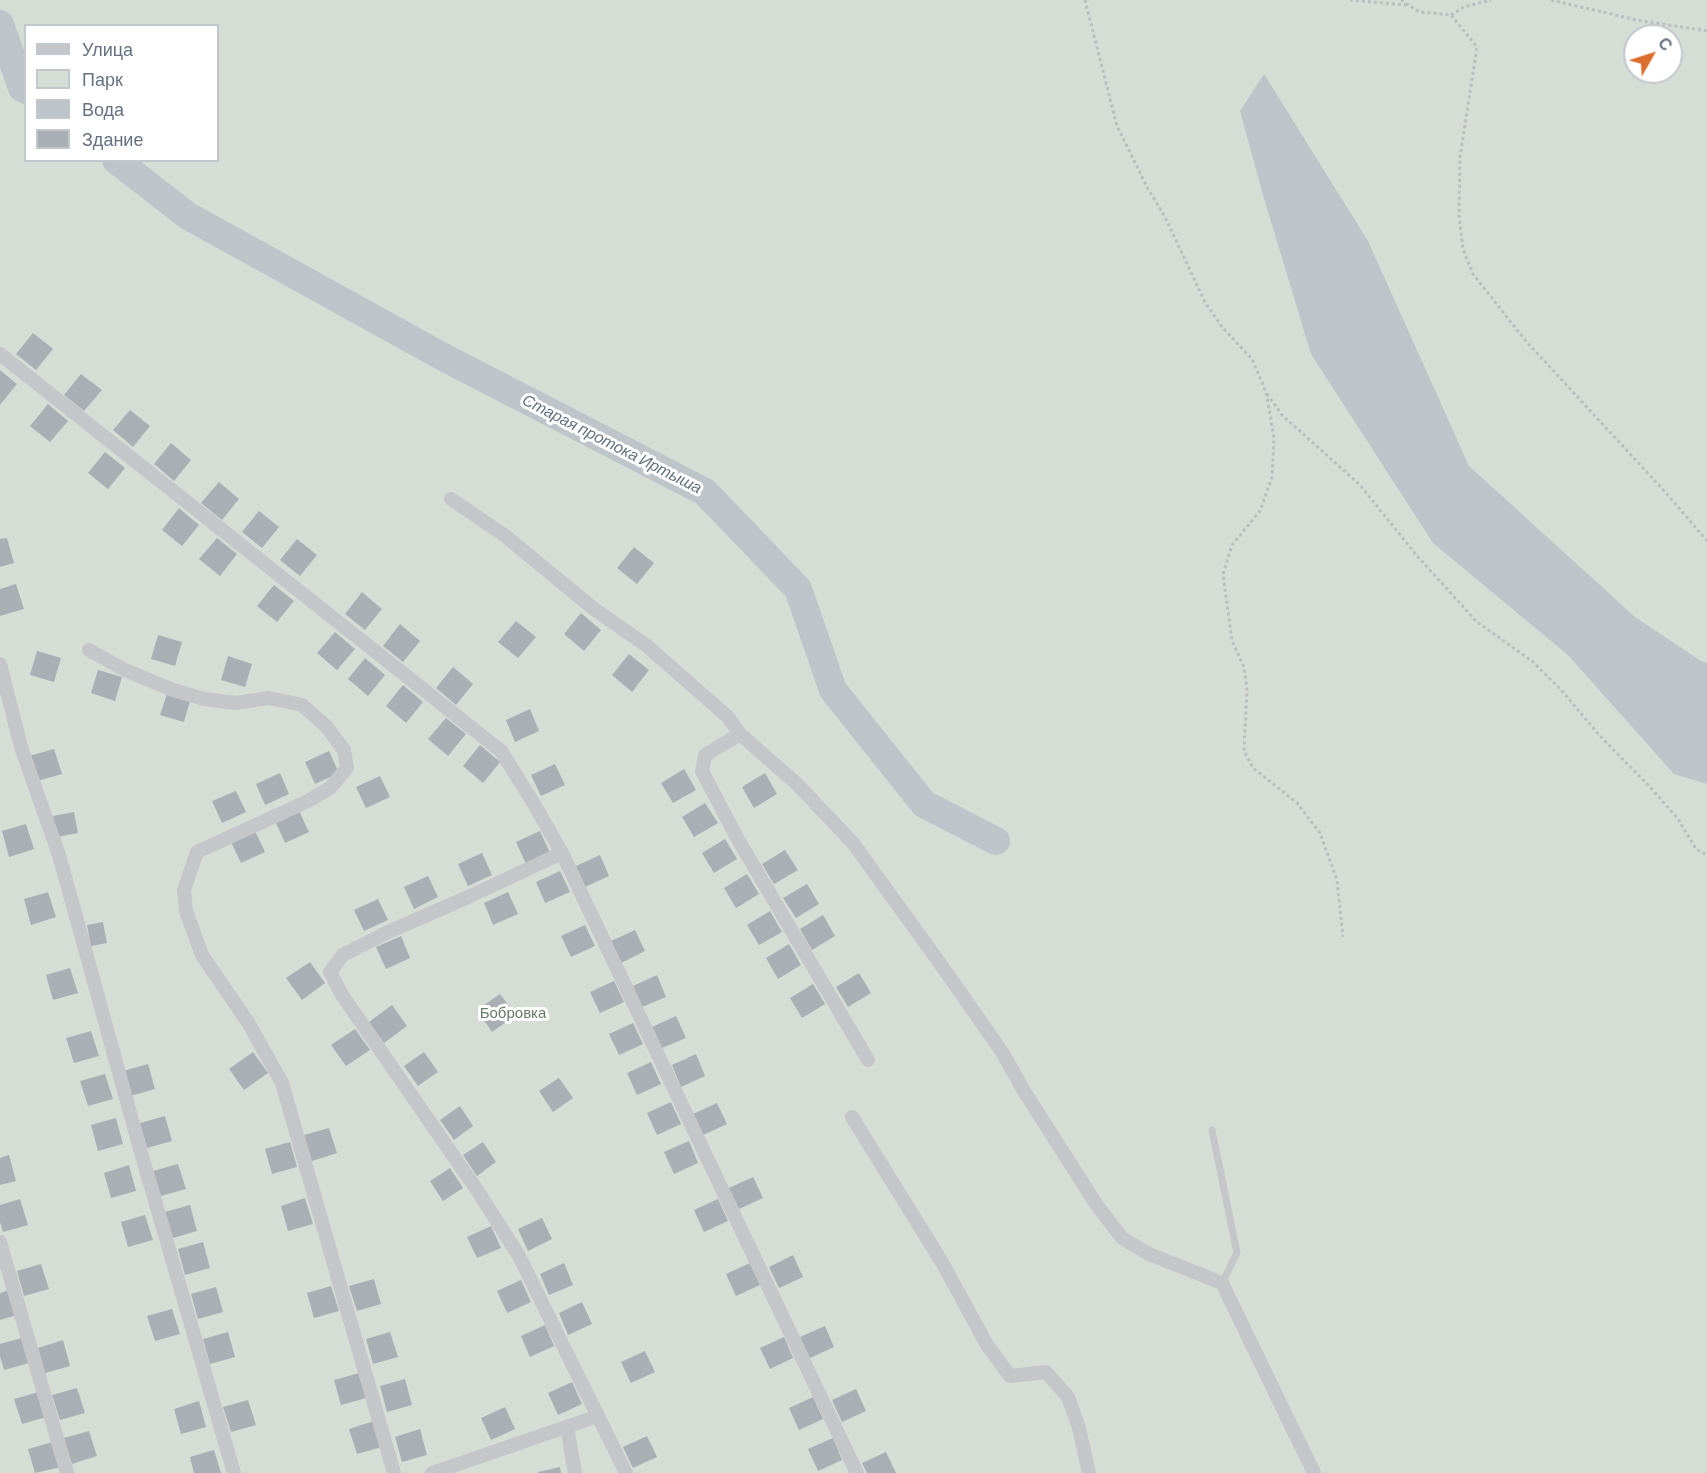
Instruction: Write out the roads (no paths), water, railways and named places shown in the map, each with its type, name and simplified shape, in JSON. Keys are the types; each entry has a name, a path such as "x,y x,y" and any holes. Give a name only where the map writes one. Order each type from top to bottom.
{"street":[{"path":"0,354 501,751 562,854 857,1473"},
{"path":"451,499 504,535 594,609 647,646 728,717 740,734 797,784 853,843 1002,1052 1024,1092 1090,1195 1122,1238 1149,1254 1222,1283 1314,1473"},
{"path":"89,650 125,670 173,690 204,699 236,703 269,698 302,705 326,726 344,750 347,768 330,788 308,801 197,852 184,890 186,911 202,955 249,1024 282,1083 394,1473"},
{"path":"0,664 21,747 59,855 234,1473"},
{"path":"740,734 705,755 702,771 736,836 868,1060"},
{"path":"562,854 388,932 343,955 330,972 342,995 477,1190 519,1256 626,1473"},
{"path":"852,1117 943,1264 987,1345 1010,1376 1046,1372 1068,1397 1079,1428 1089,1473"},
{"path":"0,1242 67,1473"},
{"path":"432,1473 598,1416"},
{"path":"567,1427 575,1473"}],"lane":[{"path":"1212,1130 1237,1253 1222,1283"}],"water":[{"path":"1264,74 1368,241 1469,466 1635,617 1707,663 1707,784 1674,774 1568,655 1433,543 1311,354 1240,111"}],"waterway":[{"name":"Старая протока Иртыша","path":"0,24 24,89"},
{"name":"Старая протока Иртыша","path":"119,162 188,216 447,359 705,492 798,589 833,690 924,804 996,841"}],"park label":[{"name":"Бобровка","path":"513,1013"}]}
